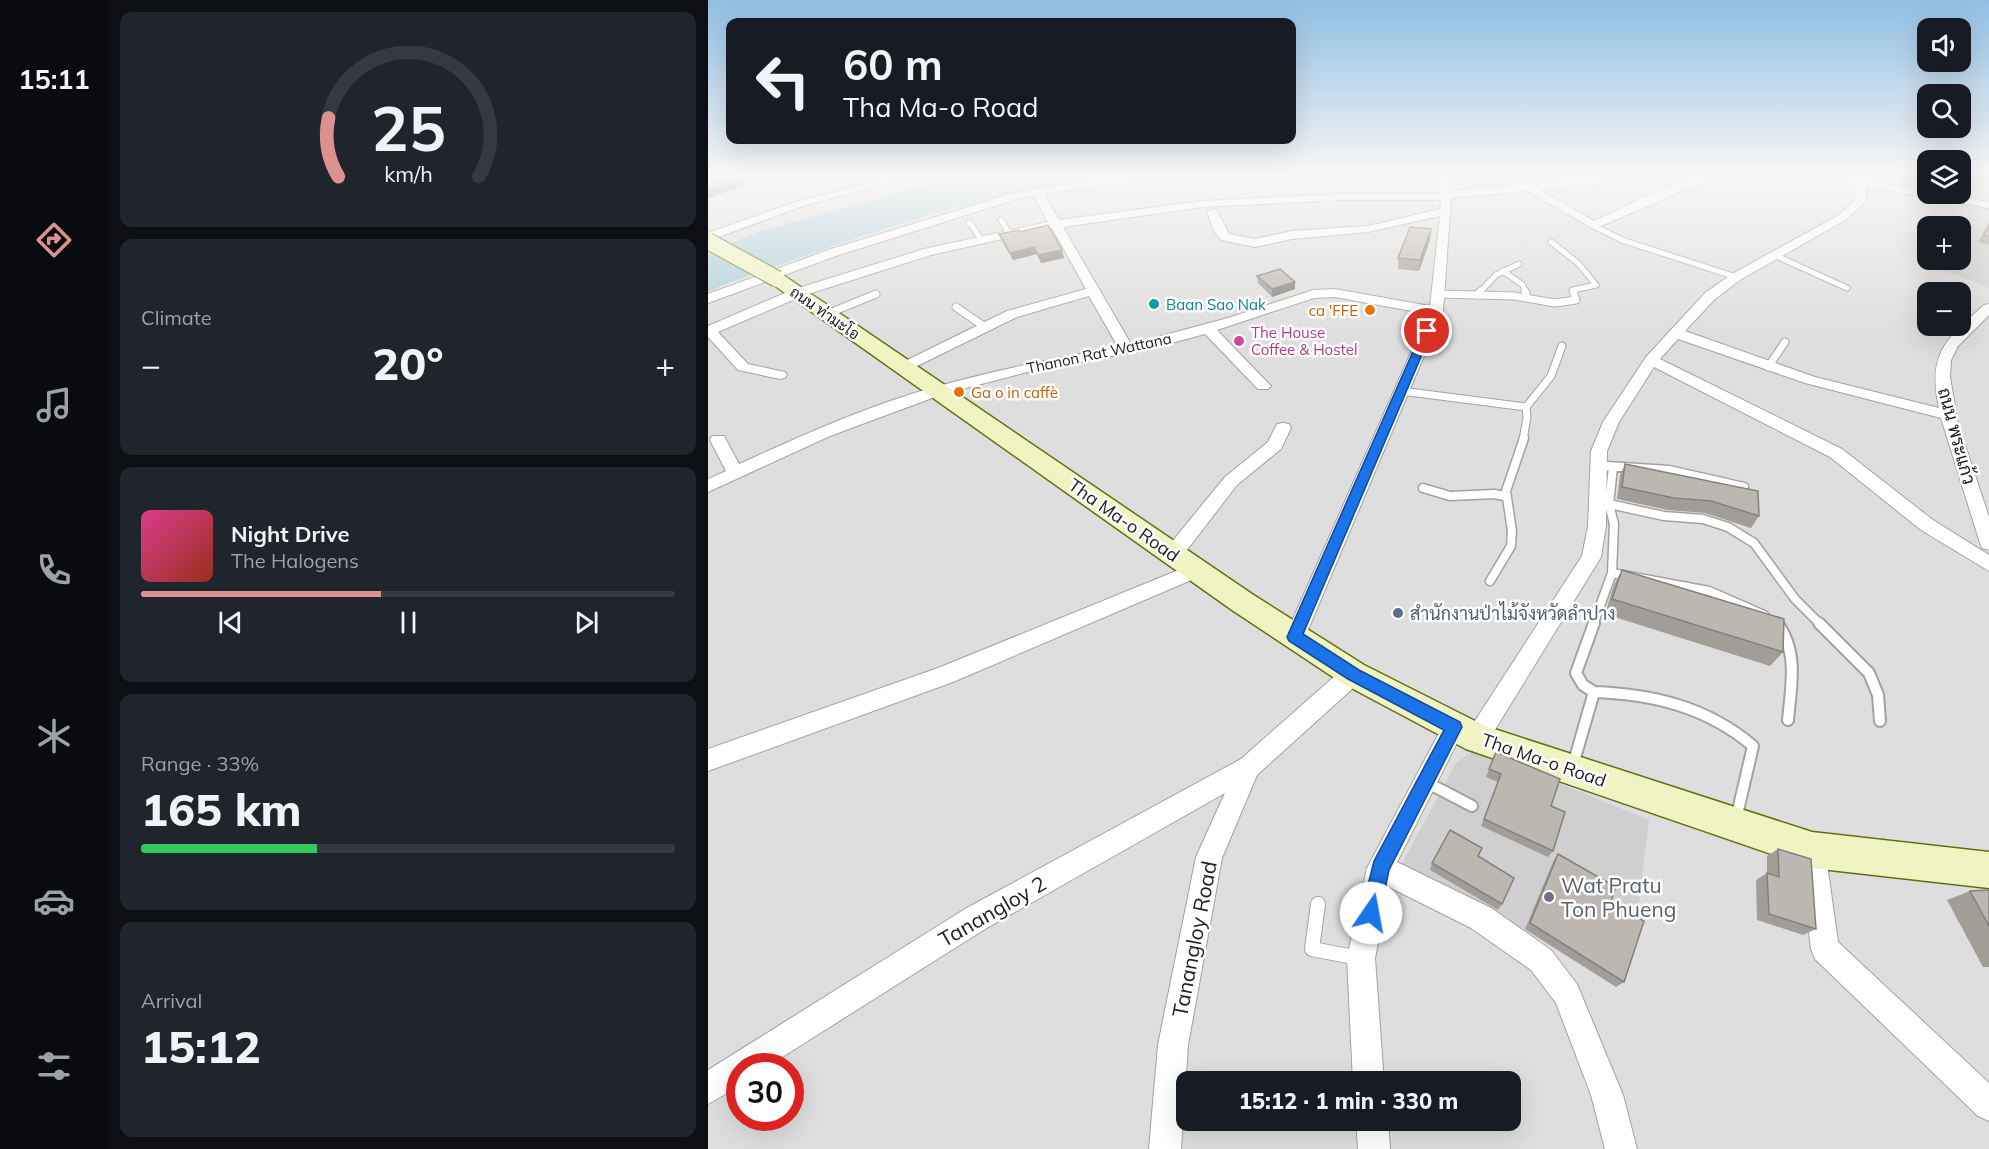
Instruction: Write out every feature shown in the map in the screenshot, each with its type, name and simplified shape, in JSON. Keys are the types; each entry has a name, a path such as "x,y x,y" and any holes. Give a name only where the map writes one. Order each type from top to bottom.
{"street":[{"path":"708,237 731,229"},
{"path":"708,299 832,253 909,229"},
{"path":"780,375 743,367 709,330 797,293 928,252 1035,229"},
{"path":"1058,229 1126,349"},
{"path":"1219,229 1225,237 1255,243 1292,235 1369,229"},
{"path":"1295,637 1436,311 1444,229"},
{"path":"1368,1071 1361,958 1380,868 1425,782 1466,733 1591,557 1606,466 1599,451 1611,422 1651,360 1710,296 1736,277 1822,229"},
{"name":"ถนน ท่ามะโอ","path":"708,241 777,279 938,391"},
{"path":"904,367 1012,314 1094,291"},
{"name":"Thanon Rat Wattana","path":"708,486 824,432 938,391 1034,366 1126,349 1207,328 1313,294 1335,293 1436,311"},
{"name":"ถนน พระแก้ว","path":"1989,308 1958,338 1944,359 1941,382 1947,415 1989,543"},
{"path":"1207,328 1263,386"},
{"path":"1676,333 1810,380 1947,415"},
{"path":"1651,360 1836,453 1927,525 1989,564"},
{"name":"Tha Ma-o Road","path":"938,391 1295,637 1353,674 1466,733 1812,850 1989,870"},
{"path":"1173,554 1192,533 1231,481 1275,445 1284,428"},
{"path":"718,440 736,474"},
{"path":"708,760 945,675 1196,570"},
{"name":"Tanangloy Road","path":"1165,1149 1173,1045 1209,858 1249,767 1353,674"},
{"name":"Tanangloy 2","path":"762,1053 975,919 1249,767"},
{"path":"1812,850 1825,949 1989,1105"},
{"path":"1380,868 1481,918 1541,960 1567,994 1607,1095 1621,1149"},
{"name":"Tanangloy 2","path":"708,1088 726,1076"},
{"path":"1372,1131 1374,1149"}],"lane":[{"path":"974,229 981,239"},
{"path":"1006,229 1009,233"},
{"path":"1599,229 1622,240 1736,277"},
{"path":"1438,294 1527,298 1555,303 1573,301 1576,298 1573,290 1596,285 1578,263 1551,242"},
{"path":"1774,255 1847,288"},
{"path":"1477,295 1503,271 1519,264"},
{"path":"1503,271 1523,285 1527,298"},
{"path":"827,314 876,294"},
{"path":"956,308 985,327"},
{"path":"1768,367 1785,342"},
{"path":"1490,582 1512,543 1512,522 1505,496 1510,473 1528,423 1526,407 1551,376 1562,346"},
{"path":"1401,391 1526,407"},
{"path":"1734,825 1753,746 1742,735 1721,722 1686,707 1636,694 1594,692 1583,685 1576,673 1612,573 1614,524 1609,504 1606,466 1669,470 1744,487"},
{"path":"1423,488 1450,496 1494,494 1505,496"},
{"path":"1609,504 1664,516 1703,519 1728,527 1754,543 1795,599 1869,673 1878,694 1880,721"},
{"path":"1612,573 1709,591 1748,607 1777,623 1788,638 1791,652 1788,720"},
{"path":"1572,770 1594,692"},
{"path":"1425,782 1472,806"},
{"path":"1318,904 1312,949 1361,958"}],"shaded area":[{"path":"708,229 1917,229 1917,270 1971,270 1971,229 1989,229 1989,1149 708,1149"},
{"path":"1971,229 1989,229 1989,288 1944,270 1971,270"},
{"name":"Wat Pratu Ton Phueng","path":"1476,749 1649,820 1636,927 1616,987 1524,930 1400,867 1456,763"}],"water":[{"path":"770,229 883,229 708,292 708,253"}],"building":[{"path":"1034,229 1050,229 1062,250 1038,255 1034,247 1010,253 999,234 1019,230 1020,232"},
{"path":"1409,229 1431,229 1420,260 1398,258"},
{"path":"1987,229 1989,229 1989,236 1984,235"},
{"path":"1280,269 1295,282 1272,289 1257,276"},
{"path":"1625,464 1758,491 1759,516 1711,501 1674,498 1622,487"},
{"path":"1622,570 1784,619 1783,652 1612,599"},
{"path":"1496,752 1560,779 1551,806 1565,812 1553,851 1484,819 1501,774 1489,769"},
{"path":"1450,830 1482,848 1478,856 1514,878 1502,904 1432,863"},
{"path":"1778,849 1811,859 1816,929 1769,914 1767,873 1779,877"},
{"path":"1558,854 1616,887 1611,901 1644,921 1624,982 1530,923"},
{"path":"1989,890 1989,926 1970,891"}],"place":[{"name":"Baan Sao Nak","path":"1154,304"},
{"name":"ca 'FFE","path":"1370,310"},
{"name":"The House Coffee & Hostel","path":"1239,341"},
{"name":"Ga o in caffè","path":"959,392"},
{"name":"สำนักงานป่าไม้จังหวัดลำปาง","path":"1398,613"},
{"name":"Wat Pratu Ton Phueng","path":"1549,897"}],"route":[{"path":"1371,913 1380,868 1454,727 1353,674 1295,637 1427,331"}]}
